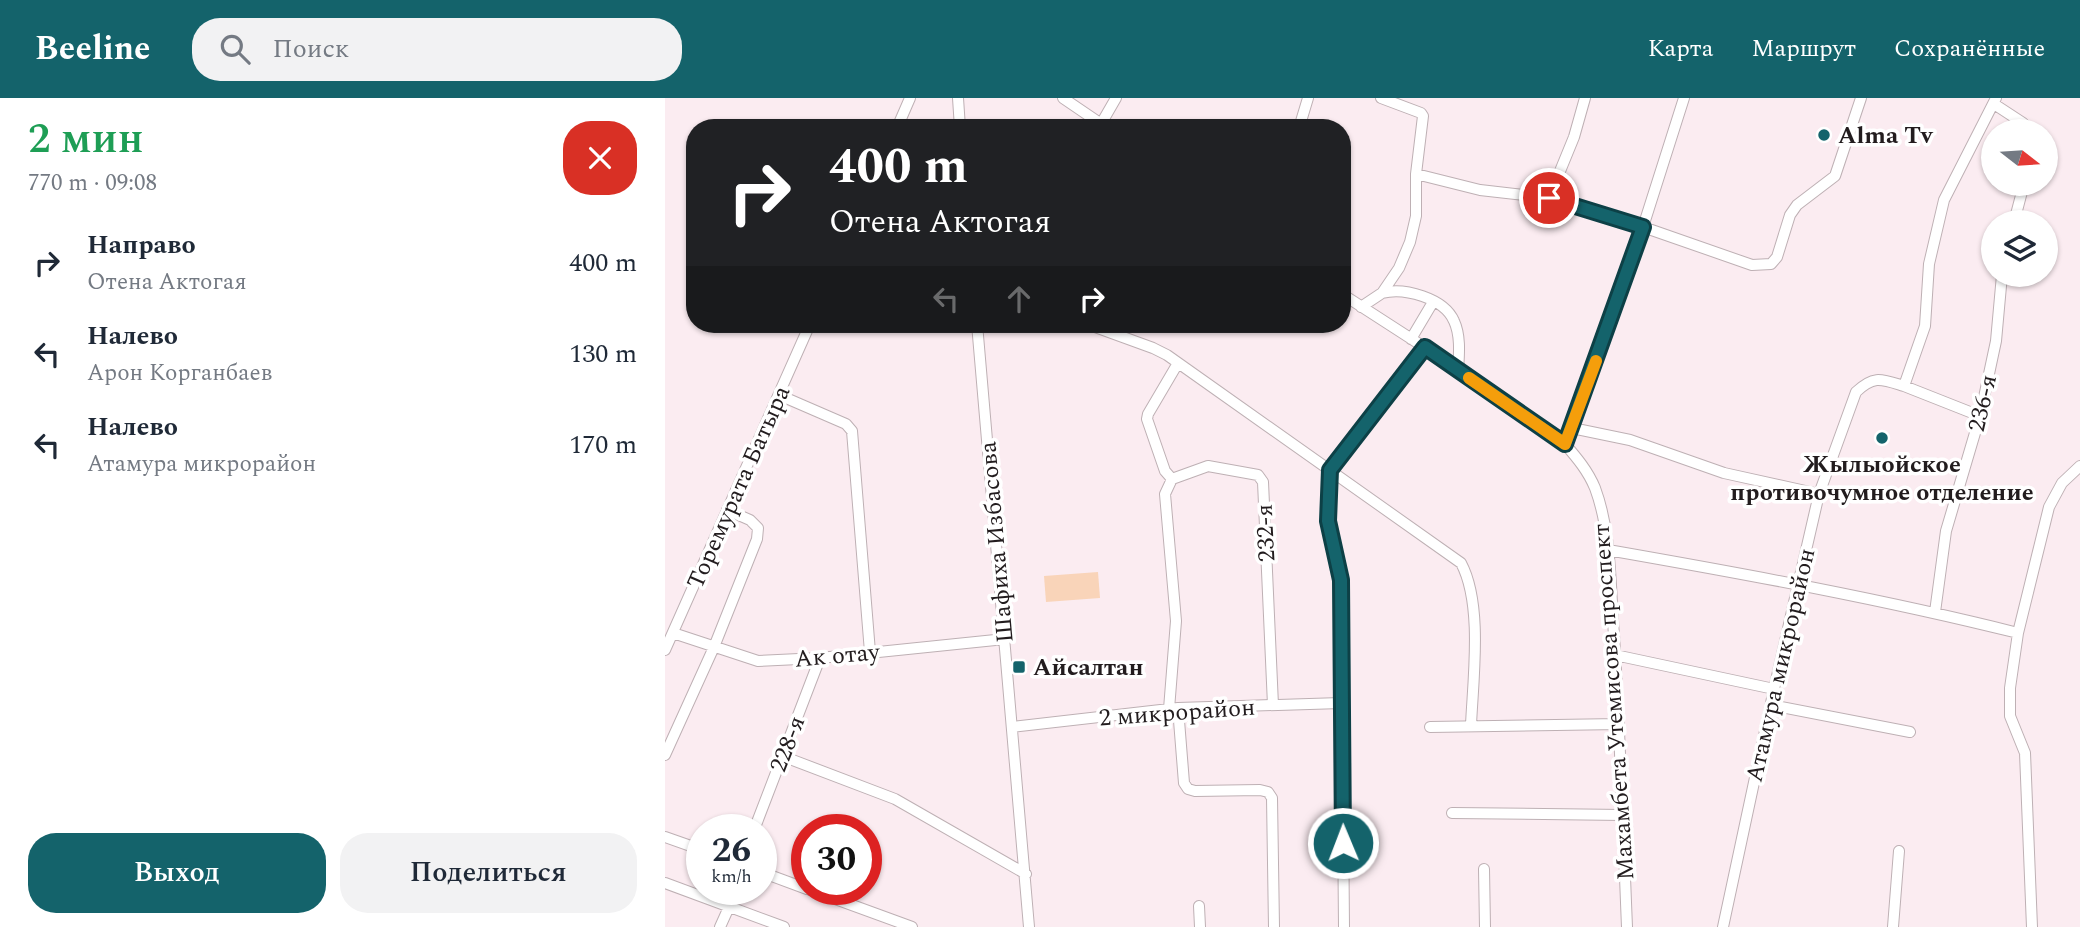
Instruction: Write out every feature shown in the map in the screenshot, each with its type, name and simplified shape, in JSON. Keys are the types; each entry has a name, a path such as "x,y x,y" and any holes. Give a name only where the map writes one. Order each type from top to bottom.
{"street":[{"path":"901,119 910,98"},
{"path":"958,98 959,119"},
{"path":"1063,98 1094,119"},
{"path":"1107,119 1116,98"},
{"path":"1302,119 1308,98"},
{"path":"1361,307 1382,293 1399,268 1410,242 1416,216 1416,174 1423,116 1381,98"},
{"path":"1549,198 1574,137 1585,98"},
{"path":"1565,444 1643,227 1684,98"},
{"path":"1416,174 1480,190 1549,198 1752,265 1771,264 1777,257 1790,215 1797,205 1835,176 1861,98"},
{"path":"1980,416 1904,386 1925,326 1929,264 1944,200 1995,101 2019,119"},
{"name":"236-я","path":"1935,612 1946,531 1980,416 1996,341 2001,287"},
{"path":"1382,293 1400,290 1413,293 1447,310 1454,322 1459,346 1458,370"},
{"name":"Махамбета Утемисова проспект","path":"1351,300 1425,347 1565,444 1582,464 1594,487 1604,520 1608,550 1619,724 1627,927"},
{"path":"1411,338 1433,302"},
{"name":"Торемурата Батыра","path":"665,650 806,333"},
{"name":"Шафиха Избасова","path":"978,333 1029,927"},
{"path":"1112,333 1153,348 1178,363 1461,564 1469,577 1475,605 1471,725"},
{"path":"1344,927 1341,580 1328,521 1330,470 1425,347"},
{"path":"1178,363 1147,419 1165,471 1172,479 1165,494 1176,621 1174,709 1184,783 1188,789 1195,791 1260,790 1268,792 1272,798 1274,927"},
{"name":"Атамура микрорайон","path":"1723,927 1819,494 1856,393 1867,382 1881,379 1904,386"},
{"path":"779,395 846,424 852,430 870,652"},
{"path":"1572,428 1630,440 1724,472 1819,494"},
{"name":"232-я","path":"1172,479 1208,466 1262,478 1273,705"},
{"path":"2032,927 2025,753 2010,716 2010,688 2018,633 2049,507 2062,483 2080,466"},
{"path":"665,755 714,647 757,539 758,528 750,520 727,510"},
{"path":"1608,550 1798,584 1935,612 2018,633"},
{"name":"Ак отау","path":"673,633 758,661 820,658 1005,639"},
{"path":"1615,654 1774,689"},
{"name":"228-я","path":"760,814 820,658"},
{"name":"2 микрорайон","path":"1012,727 1174,709 1341,703"},
{"path":"1771,705 1910,732"},
{"path":"1430,727 1619,724"},
{"path":"782,756 895,799 1026,874"},
{"path":"1452,813 1623,815"},
{"path":"665,837 686,844"},
{"path":"1893,927 1899,851"},
{"path":"1484,869 1485,927"},
{"path":"665,883 784,927"},
{"path":"851,905 912,927"},
{"path":"1199,906 1200,927"},
{"path":"720,927 729,907"}],"shaded area":[{"path":"1098,572 1100,598 1046,602 1044,576"}],"slow traffic":[{"path":"1469,378 1565,444 1596,361"}],"place":[{"name":"Alma Tv","path":"1824,135"},
{"name":"Жылыойское противочумное отделение","path":"1882,438"},
{"name":"Айсалтан","path":"1019,667"}],"route":[{"path":"1343,843 1341,580 1328,521 1330,470 1425,347 1565,444 1643,227 1549,198"}]}
